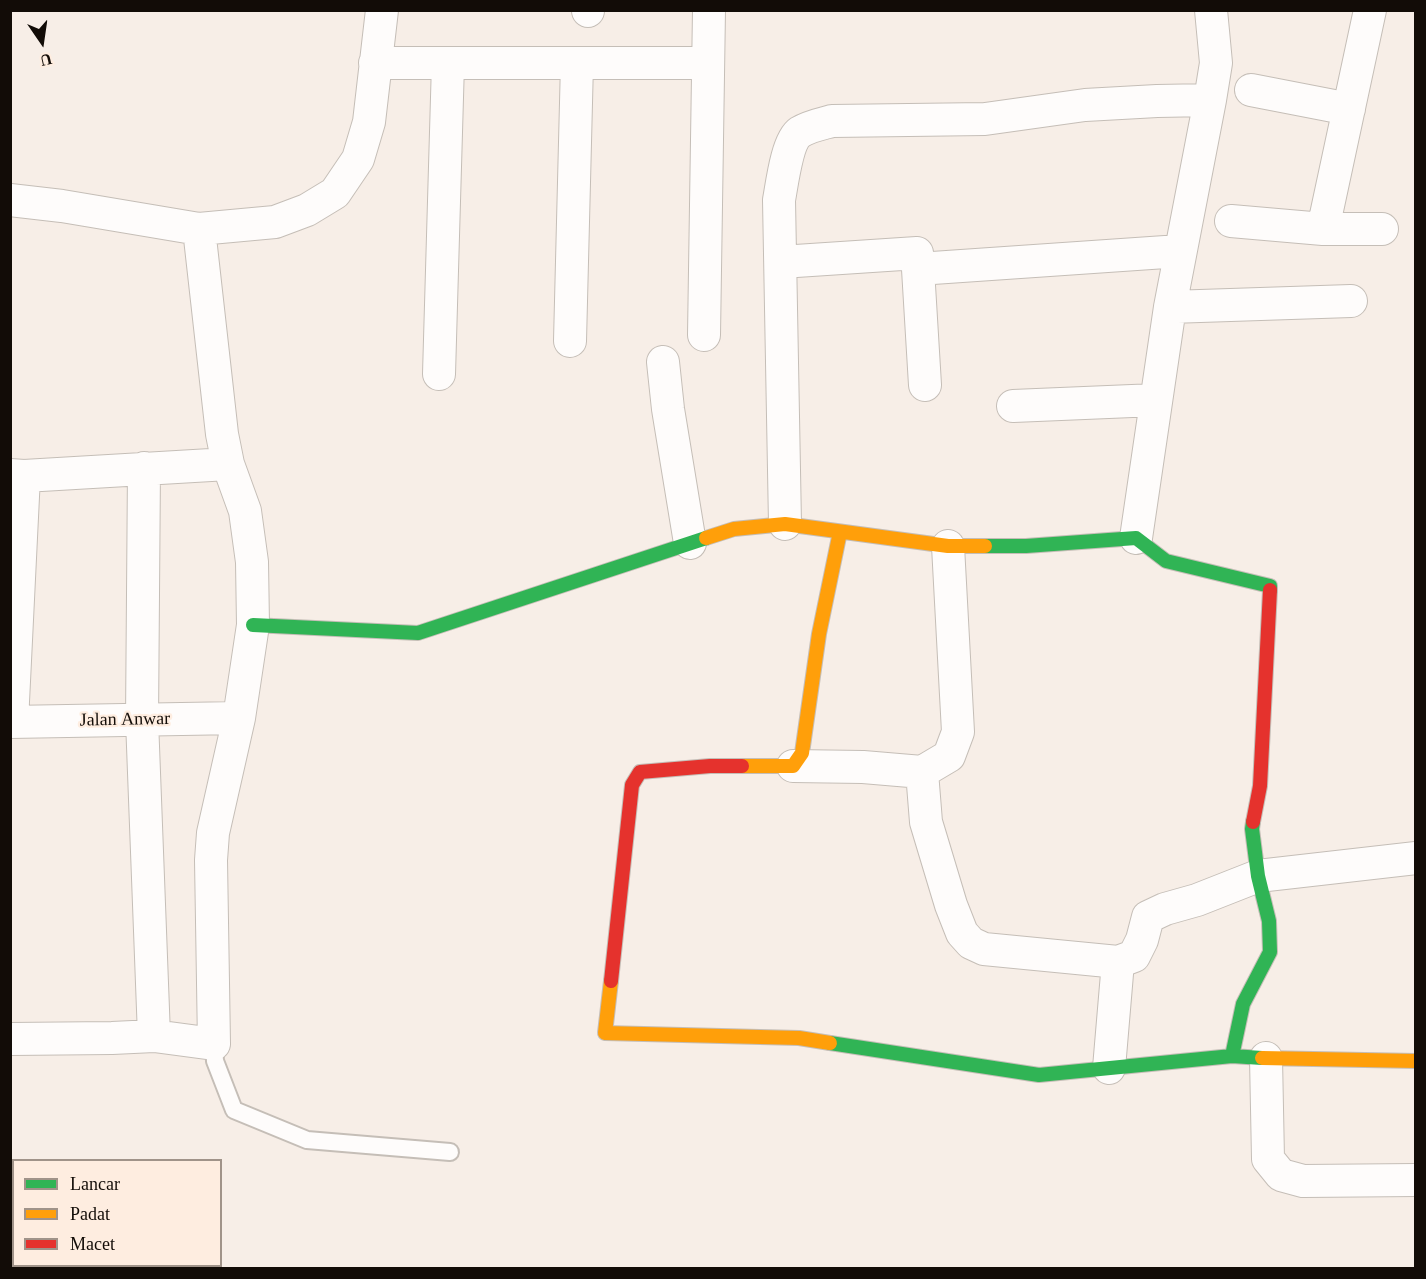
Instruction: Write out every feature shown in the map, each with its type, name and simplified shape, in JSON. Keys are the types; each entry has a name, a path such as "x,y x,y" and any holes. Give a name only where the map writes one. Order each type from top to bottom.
{"street":[{"path":"10,200 62,206 199,229 275,222 306,210 335,193 358,159 369,122 382,10"},
{"path":"704,335 709,10"},
{"path":"1136,538 1170,307 1216,63 1211,10"},
{"path":"1323,229 1370,10"},
{"path":"375,63 708,63"},
{"path":"439,374 448,63"},
{"path":"570,341 577,63"},
{"path":"1251,90 1349,109"},
{"path":"785,524 779,200 789,151 798,133 832,121 985,119 1085,105 1157,100 1210,100"},
{"path":"1231,221 1323,229 1382,229"},
{"path":"10,1038 154,1036 214,1044 211,860 213,833 239,718 252,626 252,562 245,511 228,464 222,434 199,229"},
{"path":"918,269 1180,251"},
{"path":"796,261 917,253 926,385"},
{"path":"1170,307 1351,301"},
{"path":"663,362 668,409 690,543"},
{"path":"1012,406 1156,400"},
{"path":"11,722 17,476 228,464"},
{"path":"144,468 142,720 154,1036"},
{"path":"252,626 418,633 734,529 785,524 948,546 1026,546 1136,538 1166,561 1270,586 1260,786 1252,829 1258,876 1269,921 1270,952 1244,1004 1232,1056"},
{"path":"793,766 802,753 819,634 840,532"},
{"path":"948,546 958,732 949,756 922,772 863,767 710,765 640,772 632,785 604,1033 799,1038 1039,1075 1232,1056 1416,1061"},
{"name":"Jalan Anwar","path":"11,722 239,718"},
{"path":"922,772 926,822 951,905 962,933 971,943 984,949 1118,962 1134,956 1142,940 1148,917 1258,876 1416,858"},
{"path":"1109,1068 1118,962"},
{"path":"1266,1058 1268,1159 1281,1175 1303,1181 1416,1180"}],"lane":[{"path":"214,1044 215,1061 234,1110 307,1140 450,1152"}],"traffic: fast":[{"path":"253,625 418,633 706,538"},
{"path":"985,546 1026,546 1136,538 1166,561 1270,586 1270,590"},
{"path":"1232,1056 1243,1004 1270,952 1269,921 1258,876 1253,822"},
{"path":"830,1043 1039,1075 1232,1056 1262,1058"}],"traffic: slow":[{"path":"706,538 734,529 785,524 948,546 985,546"},
{"path":"742,766 793,766 802,753 819,634 840,532"},
{"path":"611,981 605,1033 799,1038 830,1043"},
{"path":"1262,1058 1416,1061"}],"traffic: jam":[{"path":"1253,822 1260,786 1270,590"},
{"path":"611,981 632,785 640,772 710,766 742,766"}]}
